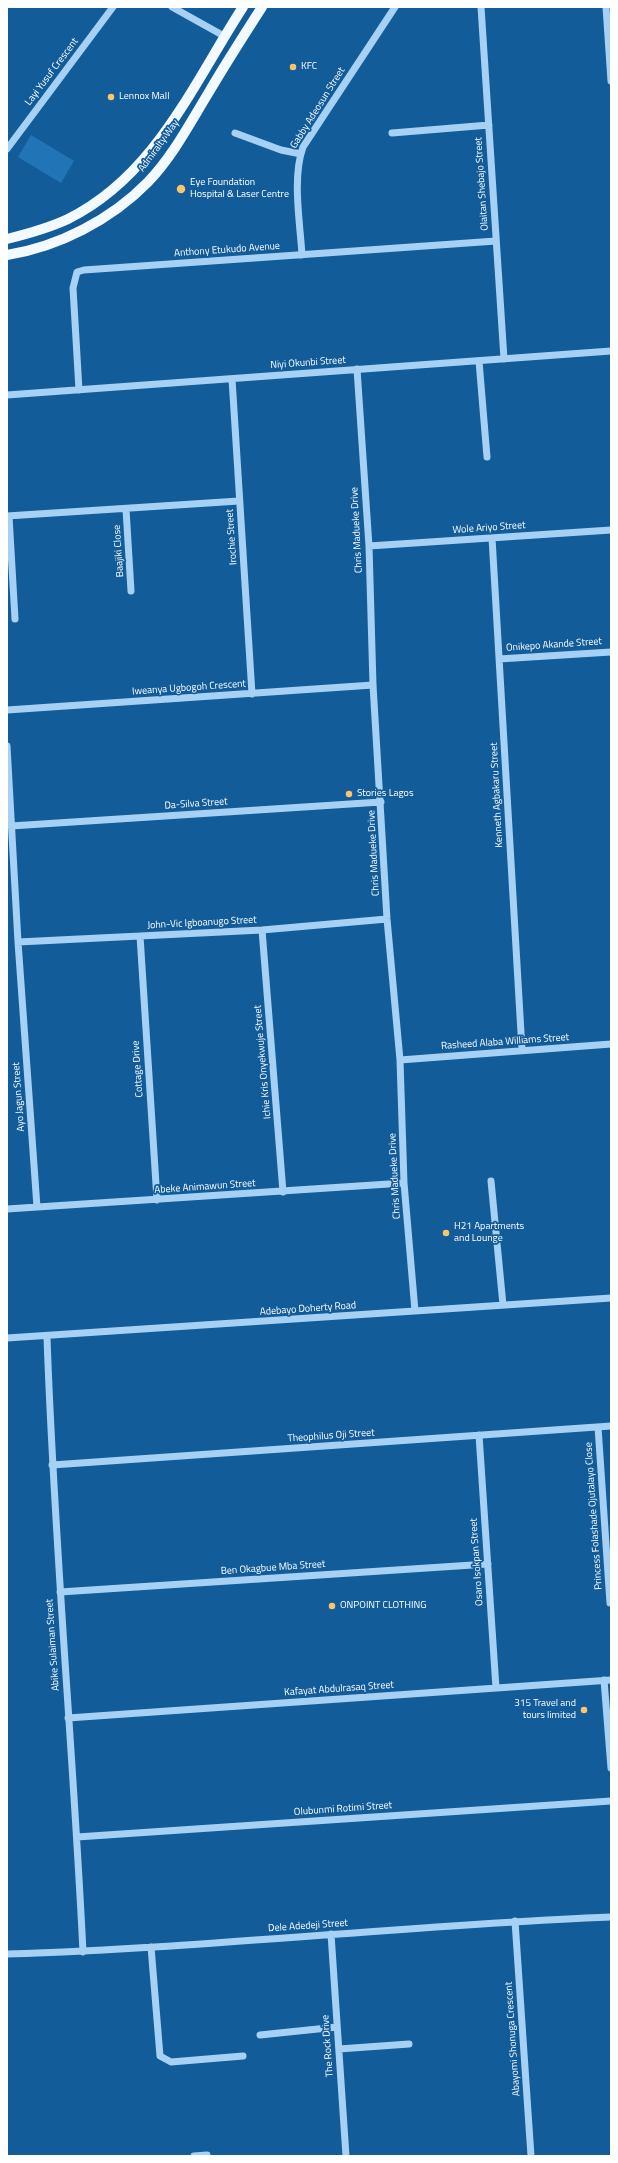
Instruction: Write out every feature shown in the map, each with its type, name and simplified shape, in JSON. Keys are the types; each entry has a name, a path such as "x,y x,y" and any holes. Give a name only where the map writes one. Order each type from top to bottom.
{"main road":[{"name":"Admiralty Way","path":"7,239 67,220 91,206 128,177 162,138 243,7"},
{"name":"Admiralty Way","path":"7,255 40,248 77,232 118,208 147,183 174,149 262,7"}],"street":[{"name":"Layi Yusuf Crescent","path":"7,149 113,7"},
{"path":"172,7 224,36"},
{"name":"Gabby Adeosun Street","path":"302,255 298,161 395,7"},
{"name":"Olaitan Shebajo Street","path":"481,7 504,359"},
{"path":"606,7 609,25 611,81"},
{"path":"392,133 489,125"},
{"path":"235,133 281,150 301,154"},
{"name":"Anthony Etukudo Avenue","path":"79,390 73,288 77,272 84,270 496,241"},
{"name":"Niyi Okunbi Street","path":"7,395 611,351"},
{"path":"479,361 487,457"},
{"name":"Chris Madueke Drive","path":"357,370 369,546 373,685 387,920 400,1060 404,1183 415,1311"},
{"name":"Irochie Street","path":"232,378 252,694"},
{"path":"15,619 8,516 239,500"},
{"name":"Baajiki Close","path":"126,509 131,591"},
{"name":"Wole Ariyo Street","path":"369,546 611,530"},
{"name":"Kenneth Agbakaru Street","path":"492,538 522,1050"},
{"name":"Onikepo Akande Street","path":"499,659 611,652"},
{"name":"Iweanya Ugbogoh Crescent","path":"7,710 373,685"},
{"name":"Ayo Jagun Street","path":"7,746 18,942 37,1207"},
{"name":"Da-Silva Street","path":"11,826 381,802"},
{"name":"John-Vic Igboanugo Street","path":"18,942 262,930 387,920"},
{"name":"Ichie Kris Onyekwuje Street","path":"262,930 283,1192"},
{"name":"Cottage Drive","path":"140,936 156,1200"},
{"name":"Rasheed Alaba Williams Street","path":"400,1060 611,1044"},
{"path":"491,1181 503,1305"},
{"name":"Abeke Animawun Street","path":"7,1209 404,1183"},
{"name":"Adebayo Doherty Road","path":"7,1338 47,1337 611,1298"},
{"name":"Abike Sulaiman Street","path":"47,1337 52,1465 77,1837 82,1952"},
{"name":"Theophilus Oji Street","path":"52,1465 611,1426"},
{"name":"Princess Folashade Ojutalayo Close","path":"598,1427 610,1603"},
{"name":"Osaro Isokpan Street","path":"479,1435 496,1688"},
{"name":"Ben Okagbue Mba Street","path":"60,1592 488,1564"},
{"path":"608,1680 611,1768"},
{"name":"Kafayat Abdulrasaq Street","path":"68,1718 608,1680"},
{"name":"Olubunmi Rotimi Street","path":"77,1837 611,1800"},
{"name":"Dele Adedeji Street","path":"7,1954 82,1952 515,1921 611,1917"},
{"name":"Abayomi Shonuga Crescent","path":"515,1921 531,2156"},
{"name":"The Rock Drive","path":"331,1934 346,2156"},
{"path":"151,1947 160,2056 167,2062 243,2056"},
{"path":"260,2034 337,2027"},
{"path":"339,2049 409,2044"},
{"path":"194,2156 208,2155"}],"shaded area":[{"path":"31,135 74,161 61,183 18,157"}],"place":[{"name":"KFC","path":"293,67"},
{"name":"Lennox Mall","path":"111,97"},
{"name":"Eye Foundation Hospital & Laser Centre","path":"181,189"},
{"name":"Stories Lagos","path":"349,794"},
{"name":"H21 Apartments and Lounge","path":"446,1233"},
{"name":"ONPOINT CLOTHING","path":"332,1606"},
{"name":"315 Travel and tours limited","path":"584,1710"}]}
